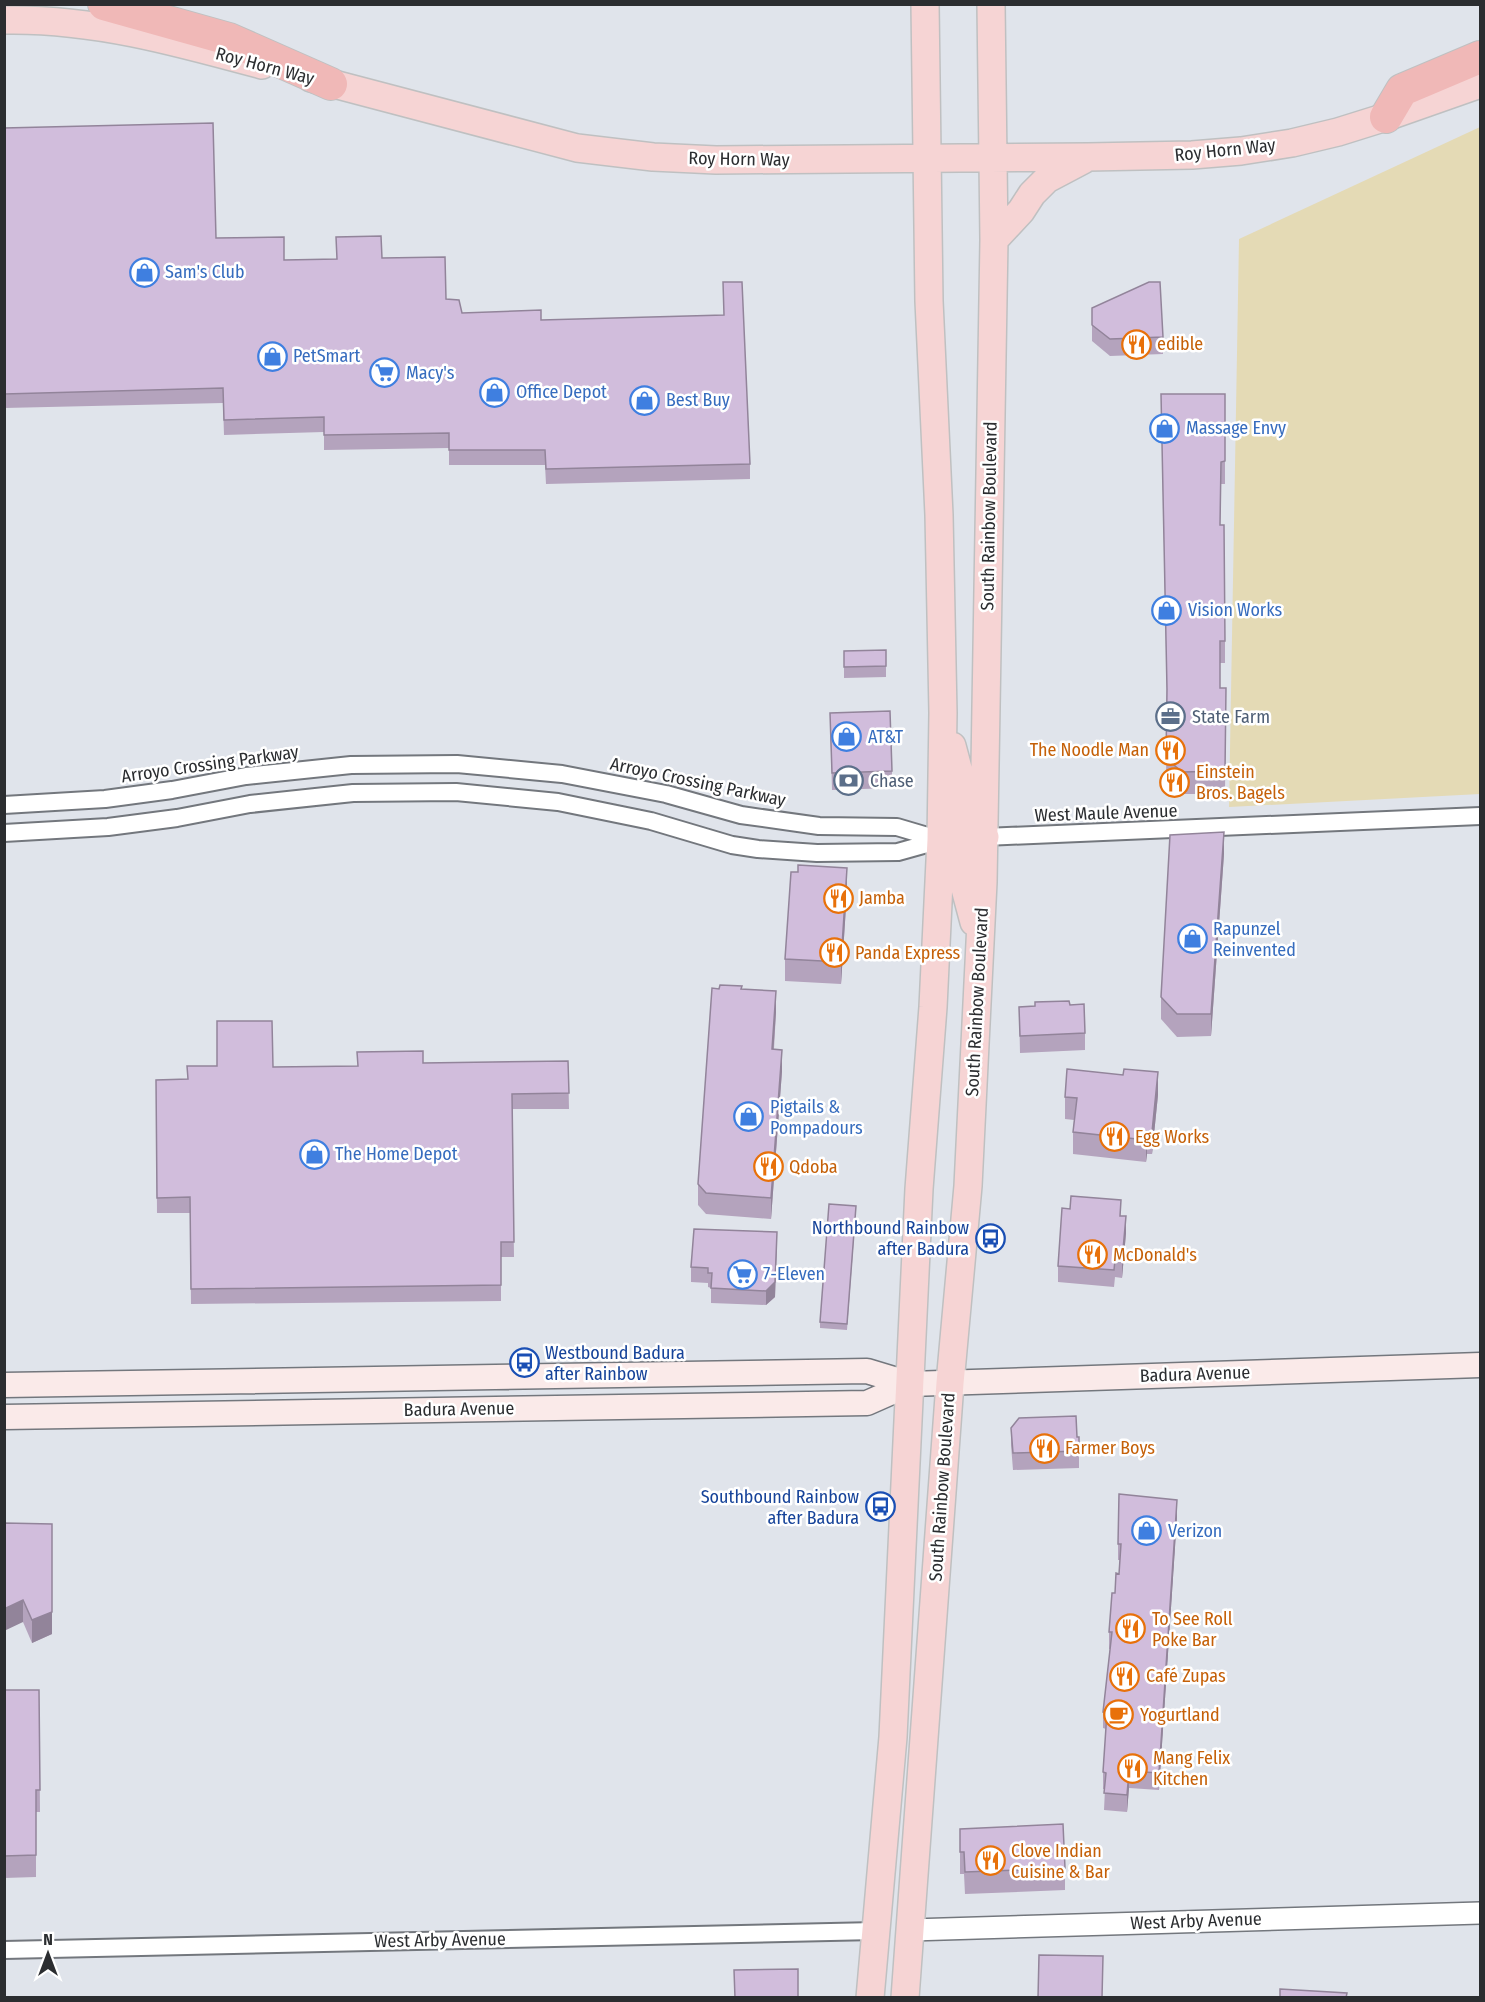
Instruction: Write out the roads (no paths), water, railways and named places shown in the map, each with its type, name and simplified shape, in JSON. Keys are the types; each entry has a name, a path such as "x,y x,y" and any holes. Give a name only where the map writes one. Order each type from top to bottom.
{"highway":[{"path":"104,4 229,39 331,84"},
{"path":"1386,117 1402,90 1480,57"}],"main road":[{"name":"South Rainbow Boulevard","path":"870,1998 893,1737 919,1190 933,1007 941,840 943,713 939,515 929,301 925,4"},
{"name":"South Rainbow Boulevard","path":"905,1998 950,1383 968,1186 985,837 994,240 991,4"},
{"name":"Roy Horn Way","path":"4,20 60,22 160,38 578,148 653,157 716,160 1088,158 1241,151 1292,143 1386,117 1480,84"},
{"path":"994,240 1047,179 1088,158"},
{"path":"943,713 964,791 965,818 969,827 985,837"},
{"path":"941,840 954,840 963,852 963,881 980,943"},
{"name":"Badura Avenue","path":"4,1385 867,1371 910,1384 1480,1365"},
{"path":"614,1375 614,1407"},
{"name":"Badura Avenue","path":"4,1417 867,1403 910,1384"},
{"path":"890,1774 898,1834 897,1889 910,1930"},
{"path":"876,1930 890,1949 894,1998"}],"street":[{"name":"Arroyo Crossing Parkway","path":"4,805 105,799 172,790 246,776 351,765 457,764 562,774 666,794 741,815 819,826 897,827 941,840"},
{"path":"4,833 108,827 177,818 250,804 353,793 456,792 558,802 651,821 758,849 817,853 898,852 941,840"},
{"name":"West Maule Avenue","path":"985,837 1480,816"},
{"name":"West Arby Avenue","path":"910,1930 1480,1913"},
{"name":"West Arby Avenue","path":"4,1950 876,1930"}],"place":[{"name":"Sam's Club","path":"144,272"},
{"name":"edible","path":"1136,344"},
{"name":"PetSmart","path":"272,356"},
{"name":"Macy's","path":"385,373"},
{"name":"Office Depot","path":"495,392"},
{"name":"Best Buy","path":"645,400"},
{"name":"Massage Envy","path":"1165,428"},
{"name":"Vision Works","path":"1167,610"},
{"name":"State Farm","path":"1171,717"},
{"name":"AT&T","path":"847,737"},
{"name":"The Noodle Man","path":"1170,750"},
{"name":"Chase","path":"849,781"},
{"name":"Einstein Bros. Bagels","path":"1175,782"},
{"name":"Jamba","path":"838,898"},
{"name":"Rapunzel Reinvented","path":"1192,939"},
{"name":"Panda Express","path":"834,953"},
{"name":"Pigtails & Pompadours","path":"749,1117"},
{"name":"Egg Works","path":"1114,1137"},
{"name":"The Home Depot","path":"314,1154"},
{"name":"Qdoba","path":"768,1167"},
{"name":"Northbound Rainbow after Badura","path":"990,1238"},
{"name":"McDonald's","path":"1092,1255"},
{"name":"7-Eleven","path":"742,1274"},
{"name":"Westbound Badura after Rainbow","path":"524,1363"},
{"name":"Farmer Boys","path":"1044,1448"},
{"name":"Southbound Rainbow after Badura","path":"880,1507"},
{"name":"Verizon","path":"1147,1531"},
{"name":"To See Roll Poke Bar","path":"1131,1629"},
{"name":"Café Zupas","path":"1125,1676"},
{"name":"Yogurtland","path":"1119,1715"},
{"name":"Mang Felix Kitchen","path":"1132,1768"},
{"name":"Clove Indian Cuisine & Bar","path":"990,1861"}]}
